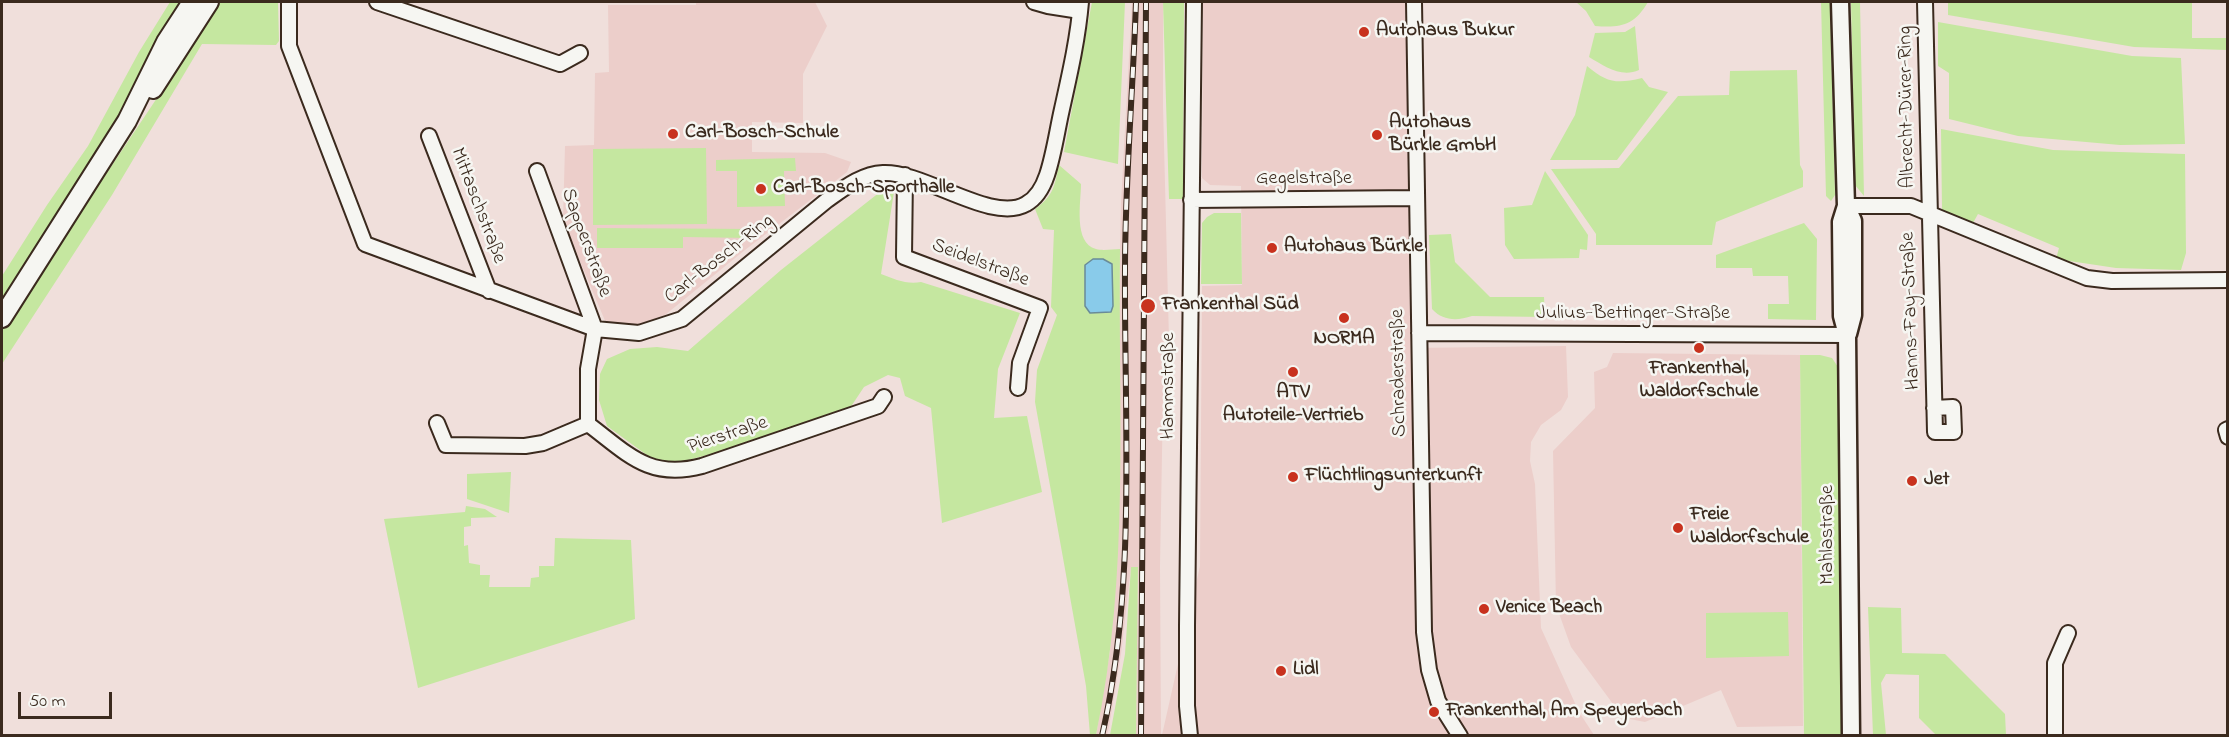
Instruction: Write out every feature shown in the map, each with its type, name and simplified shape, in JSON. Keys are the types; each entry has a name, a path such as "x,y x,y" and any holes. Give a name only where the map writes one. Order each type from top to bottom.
{"main road":[{"path":"2,318 127,121 166,42 192,2"},
{"path":"127,121 157,84 209,2"}],"street":[{"name":"Carl-Bosch-Ring","path":"289,2 289,46 365,244 595,329 639,333 682,319 750,261 850,184 867,176 882,173 905,175 997,208 1017,208 1035,198 1052,159 1081,6"},
{"path":"377,2 560,64 580,53"},
{"path":"1034,2 1048,6 1081,6"},
{"name":"Hammstraße","path":"1190,735 1187,706 1187,615 1194,2"},
{"name":"Schraderstraße","path":"1414,2 1424,632 1429,670 1438,701 1460,735"},
{"name":"Mahlastraße","path":"1840,2 1846,206 1840,222 1842,316 1847,335 1851,735"},
{"name":"Albrecht-Dürer-Ring","path":"1925,2 1929,212"},
{"name":"Mittaschstraße","path":"429,136 489,291"},
{"name":"Sapperstraße","path":"537,171 595,329"},
{"name":"Seidelstraße","path":"905,175 904,257 1040,308 1020,363 1018,388"},
{"name":"Gegelstraße","path":"1191,200 1417,198"},
{"name":"Hanns-Fay-Straße","path":"1846,206 1911,206 2087,278 2112,281 2228,280"},
{"name":"Hanns-Fay-Straße","path":"1929,212 1934,408"},
{"path":"437,423 446,446 525,446 543,443 588,424 588,369 595,329"},
{"name":"Julius-Bettinger-Straße","path":"1419,333 1847,335"},
{"name":"Pierstraße","path":"588,424 642,464 660,470 682,471 878,406 884,396"},
{"path":"2228,429 2226,430 2228,437"},
{"path":"2055,735 2055,663 2068,633"}],"shaded area":[{"name":"Carl-Bosch-Schule","path":"696,2 815,2 827,26 803,74 803,123 752,122 752,152 825,153 851,162 847,172 665,315 637,325 606,323 563,221 565,146 594,145 595,73 609,72 608,5 696,5"},
{"path":"1132,2 1163,2 1163,106 1169,340 1164,340 1160,566 1161,735 1136,735 1138,568 1131,567 1121,654 1109,727 1107,735 1096,736 1110,651 1119,523 1121,203"},
{"path":"1203,2 1405,2 1413,348 1566,346 1568,397 1561,410 1541,425 1531,442 1530,461 1535,484 1541,628 1579,712 1594,735 1162,735 1200,566 1202,286 1242,285 1241,186 1210,185 1202,178"},
{"name":"Freie Waldorfschule","path":"1613,353 1800,355 1803,726 1737,727 1721,690 1645,722 1630,719 1632,709 1613,704 1571,647 1556,605 1553,451 1595,408 1594,372 1607,367"}],"green space":[{"path":"170,2 188,2 151,59 2,310 2,276 88,146 139,52"},
{"path":"220,2 278,2 279,41 276,45 202,44 112,195 2,364 4,326"},
{"path":"1092,2 1125,2 1118,164 1064,152"},
{"path":"1163,2 1184,2 1183,199 1169,199"},
{"path":"1576,2 1648,2 1632,21 1619,26 1604,27 1595,26 1586,11"},
{"path":"1821,2 1830,2 1835,195 1831,201 1826,196"},
{"path":"1851,2 1860,2 1864,196 1855,185"},
{"path":"1948,2 2192,2 2192,38 2227,38 2227,50 2134,47 1948,15"},
{"path":"1938,22 2132,56 2181,58 2185,144 2120,145 2018,136 1949,119 1949,73 1938,66"},
{"path":"1635,26 1639,70 1619,72 1589,57 1595,33 1625,32"},
{"path":"1587,66 1613,81 1642,78 1649,87 1668,92 1617,160 1550,160 1575,115"},
{"path":"1797,70 1800,165 1803,171 1803,187 1716,222 1712,245 1596,245 1596,234 1551,169 1619,168 1678,96 1729,95 1730,71"},
{"path":"1941,129 2053,150 2185,154 2186,253 2181,270 2116,268 2056,259 2059,248 1978,214 1973,223 1942,211"},
{"path":"706,148 707,224 593,225 593,149"},
{"name":"Carl-Bosch-Sporthalle","path":"795,158 796,171 784,171 785,206 737,207 737,171 716,171 716,160"},
{"path":"1059,165 1081,184 1080,221 1084,239 1096,249 1120,249 1118,554 1107,675 1096,735 1090,735 1086,686 1035,402 1037,370 1057,315 1051,307 1054,230 1043,229 1035,209 1052,190"},
{"path":"1545,171 1588,235 1587,250 1580,249 1579,258 1514,259 1505,245 1504,208 1532,205"},
{"path":"885,188 894,192 881,274 906,282 921,282 1020,313 998,369 994,418 1027,416 1042,492 942,523 931,408 905,396 900,378 888,375 864,387 848,411 734,448 677,463 655,461 607,426 599,400 600,374 607,359 630,349 657,347 688,351 781,270"},
{"path":"1214,213 1241,213 1242,284 1201,284 1202,223"},
{"path":"1804,223 1817,239 1816,320 1768,319 1768,304 1789,304 1788,276 1753,276 1752,268 1716,268 1716,255"},
{"path":"597,228 753,229 753,238 683,237 683,248 597,248"},
{"path":"1451,234 1455,262 1490,297 1544,297 1545,317 1472,316 1456,319 1446,318 1436,313 1432,309 1429,235"},
{"path":"1800,355 1820,355 1832,358 1838,367 1842,735 1804,735"},
{"path":"511,472 509,513 467,499 467,474"},
{"path":"466,506 485,509 497,517 471,518 471,526 464,527 464,546 468,545 469,563 480,565 480,575 490,575 489,587 530,587 531,578 539,577 539,566 554,566 555,538 631,540 635,619 418,688 384,519 465,512"},
{"path":"1131,567 1138,567 1136,735 1110,735 1125,654"},
{"path":"1868,607 1901,608 1902,653 1945,654 2005,714 2006,735 1936,735 1919,718 1919,675 1886,674 1881,683 1886,735 1873,735"},
{"path":"1788,612 1789,656 1706,658 1706,613"}],"water":[{"path":"1093,259 1103,259 1112,264 1113,306 1111,312 1090,313 1085,306 1085,265"}],"railway":[{"path":"1102,736 1113,678 1124,562 1127,445 1125,236 1136,2"},
{"path":"1141,736 1146,2"}],"place":[{"name":"Autohaus Bukur","path":"1364,32"},
{"name":"Carl-Bosch-Schule","path":"673,134"},
{"name":"Autohaus Bürkle GmbH","path":"1377,135"},
{"name":"Carl-Bosch-Sporthalle","path":"761,189"},
{"name":"Autohaus Bürkle","path":"1272,248"},
{"name":"Frankenthal Süd","path":"1148,306"},
{"name":"NORMA","path":"1344,318"},
{"name":"Frankenthal, Waldorfschule","path":"1699,348"},
{"name":"ATV Autoteile-Vertrieb","path":"1293,372"},
{"name":"Flüchtlingsunterkunft","path":"1293,477"},
{"name":"Jet","path":"1912,481"},
{"name":"Freie Waldorfschule","path":"1678,528"},
{"name":"Venice Beach","path":"1484,609"},
{"name":"Lidl","path":"1281,671"},
{"name":"Frankenthal, Am Speyerbach","path":"1434,712"}]}
